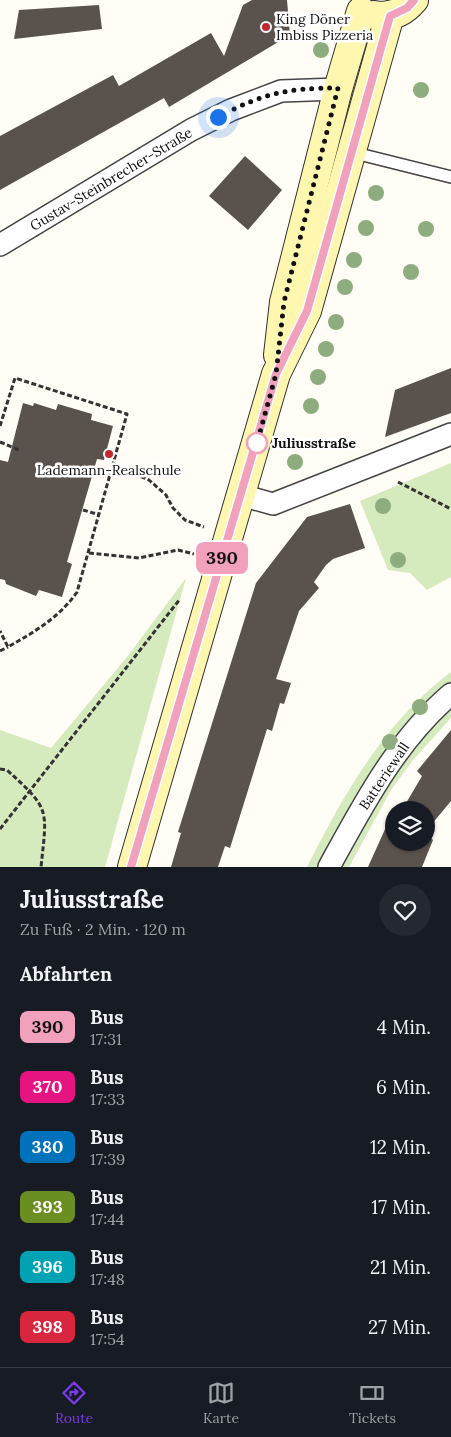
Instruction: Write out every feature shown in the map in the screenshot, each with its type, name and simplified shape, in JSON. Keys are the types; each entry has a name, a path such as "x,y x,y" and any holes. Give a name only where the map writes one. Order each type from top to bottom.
{"main road":[{"path":"132,867 276,374 284,302 338,88 356,5 370,15 390,16 407,8 414,0"},
{"path":"276,374 307,311 390,16"}],"street":[{"name":"Gustav-Steinbrecher-Straße","path":"0,245 191,130 231,110 282,91 338,88"},
{"path":"241,495 273,504 451,434"},
{"name":"Batteriewall","path":"329,867 390,762 420,724 451,694"}],"lane":[{"path":"351,152 451,177"}],"path":[{"path":"0,426 15,378 127,414 77,592 65,608 51,621 0,651"},
{"path":"0,442 19,450"},
{"path":"113,465 149,480 166,495 185,520 210,530"},
{"path":"368,467 451,509"},
{"path":"82,510 100,515"},
{"path":"89,554 138,558 178,550 202,556"},
{"path":"0,829 186,591"},
{"path":"0,631 8,647"},
{"path":"0,769 7,770 30,790 42,805 46,820 41,867"}],"green space":[{"path":"451,463 451,577 427,590 410,573 388,570 360,501"},
{"path":"186,578 105,867 0,867 0,730 51,748 127,657"},
{"path":"451,672 451,718 413,760 391,790 349,867 307,867 351,786 368,761 405,713"}],"building":[{"path":"252,0 287,0 290,35 169,107 164,98 0,190 0,136 113,75 119,86 211,33 224,56 243,5"},
{"path":"99,5 102,29 14,39 19,10"},
{"path":"245,156 282,190 248,230 209,196"},
{"path":"451,368 451,413 385,437 395,390"},
{"path":"23,403 33,406 34,403 56,410 58,404 92,414 91,420 113,426 104,460 97,459 67,562 72,564 62,597 39,590 36,596 6,584 5,580 0,579 0,460 8,462"},
{"path":"350,504 365,548 333,559 326,565 314,582 319,588 299,611 276,679 291,683 284,704 280,703 272,731 267,729 230,848 225,846 218,867 171,867 181,833 178,832 256,583 307,517"},
{"path":"451,730 451,801 435,820 435,801 407,801 422,776 417,771"},
{"path":"385,829 385,851 429,851 422,867 368,867"}],"bus line":[{"name":"390","path":"131,867 276,374 307,311 390,16 407,8 414,0"}],"place":[{"name":"King Döner Imbiss Pizzeria","path":"266,27"},
{"name":"Juliusstraße","path":"257,443"},
{"name":"Lademann-Realschule","path":"109,454"}],"route":[{"path":"218,117 256,99 282,91 308,88 338,88 284,302 276,374 257,443"}]}
